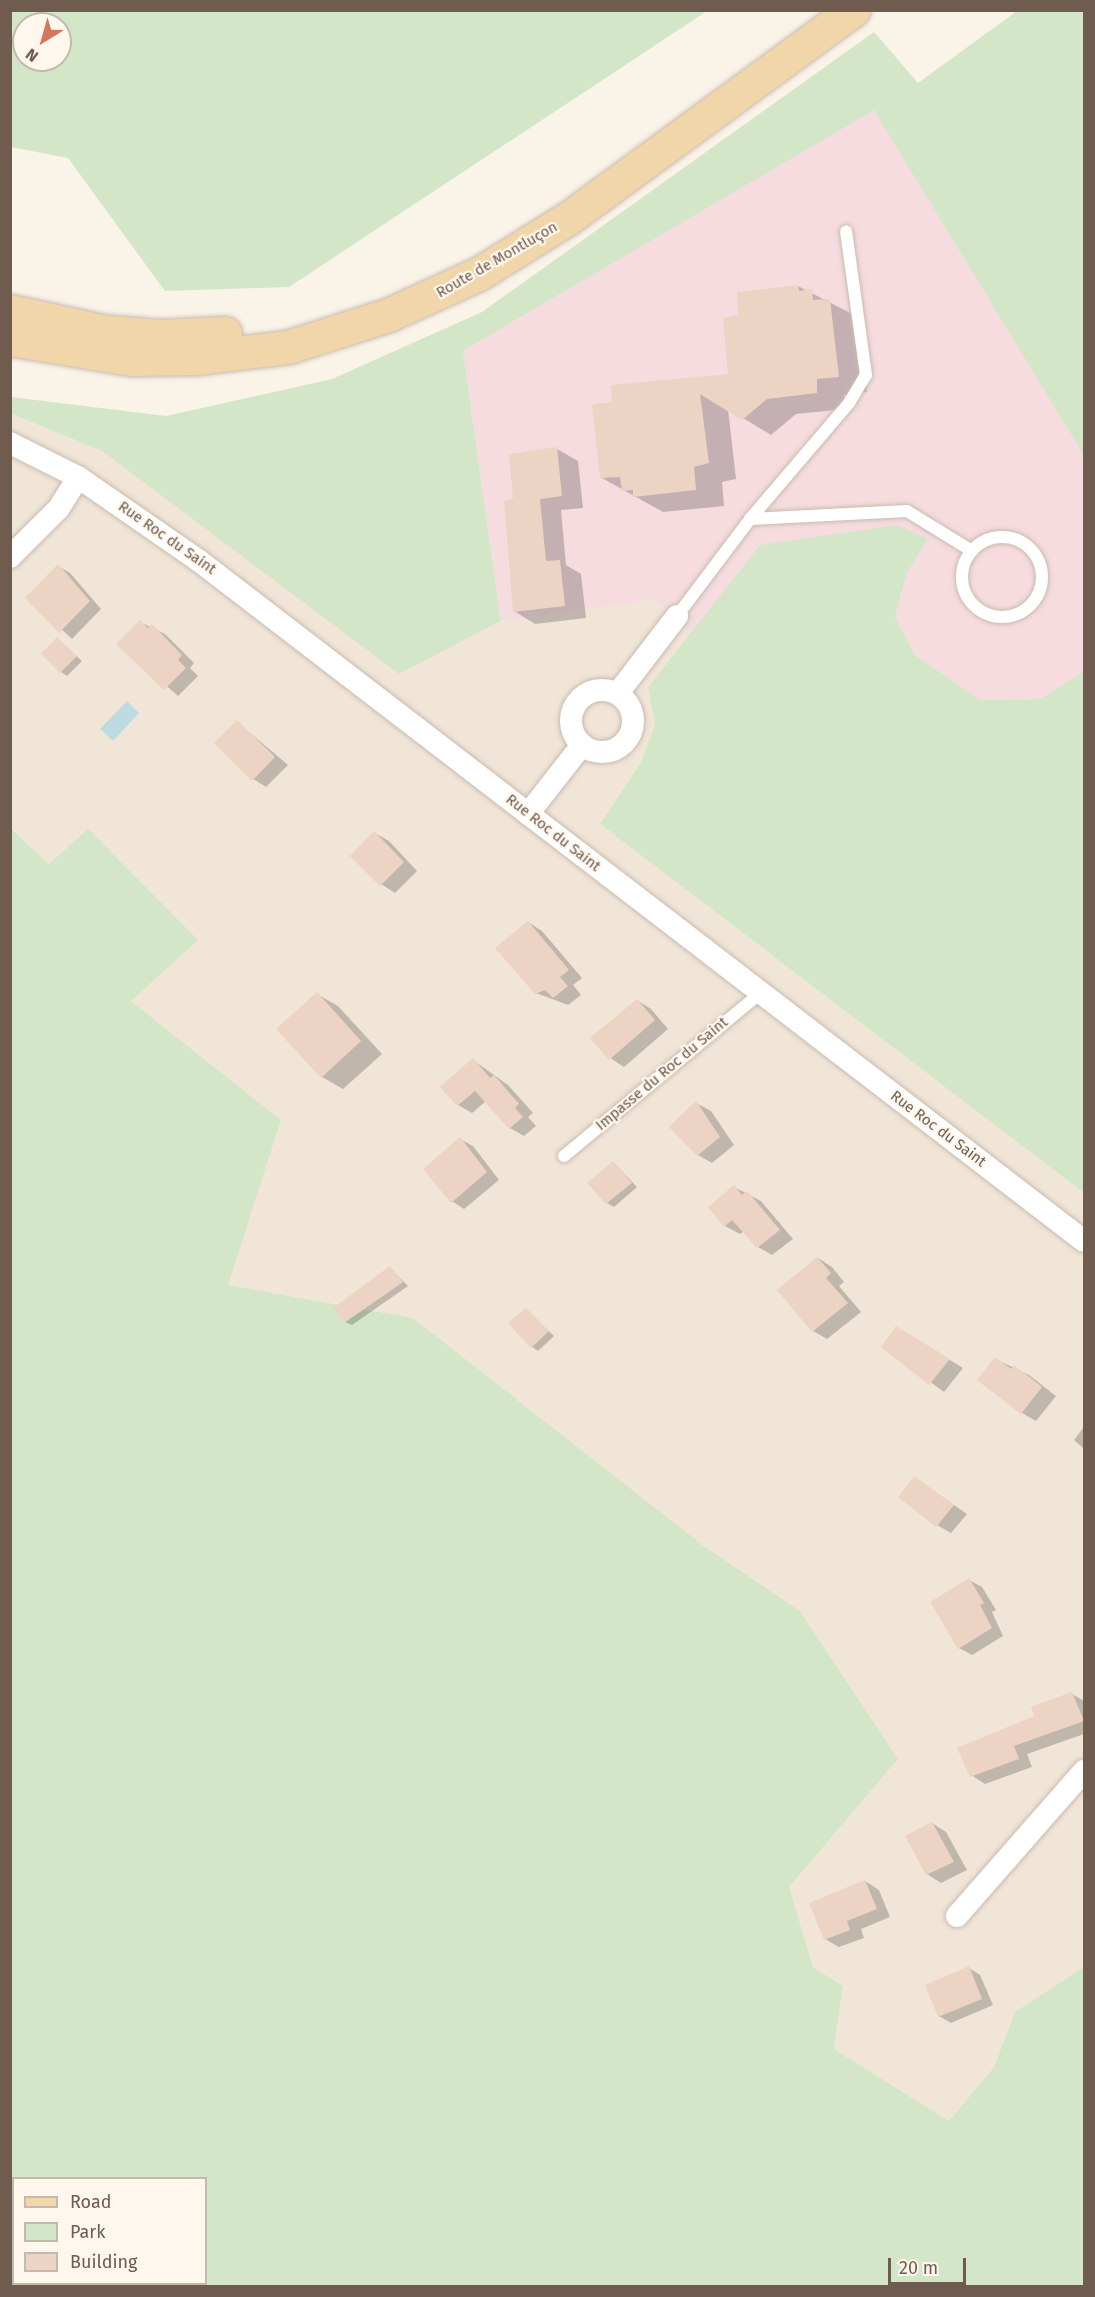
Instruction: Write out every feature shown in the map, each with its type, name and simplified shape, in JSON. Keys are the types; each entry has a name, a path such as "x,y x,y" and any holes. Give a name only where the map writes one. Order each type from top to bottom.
{"main road":[{"name":"Route de Montluçon","path":"10,311 106,332 209,335 300,323 391,295 470,257 526,223 822,10"},
{"name":"Route de Montluçon","path":"10,339 131,359 196,358 288,346 388,315 472,278 561,223 853,10"}],"street":[{"name":"Rue Roc du Saint","path":"10,443 78,477 207,567 1084,1241"},
{"path":"10,557 58,508 78,477"},
{"path":"618,693 676,616"},
{"path":"598,690 618,693 626,700 634,719 628,739 612,751 591,750 582,745 575,737 571,717 580,698 598,690"},
{"path":"528,814 582,745"},
{"path":"957,1916 1084,1771"}],"lane":[{"path":"676,616 750,519 849,403 866,375 846,231"},
{"path":"750,519 907,511 972,551"},
{"path":"1001,537 1020,541 1031,548 1042,572 1040,591 1029,608 1004,617 991,615 975,605 964,588 962,575 972,551 982,543 1001,537"},
{"name":"Impasse du Roc du Saint","path":"564,1156 759,993"}],"shaded area":[{"path":"874,109 1084,456 1084,671 1040,699 979,700 915,655 895,617 907,573 928,539 760,545 693,631 654,600 501,621 463,351"},
{"path":"10,414 102,451 399,674 501,621 654,600 693,631 648,687 655,725 640,764 600,824 1084,1193 1084,1967 1015,2012 994,2067 949,2121 834,2049 843,1986 813,1967 789,1887 898,1759 800,1611 704,1546 413,1318 227,1285 281,1120 131,1001 197,940 88,830 49,864 11,827"}],"green space":[{"path":"11,10 707,11 289,287 165,291 68,158 11,147"},
{"path":"1017,11 1084,11 1084,456 874,110 463,351 501,621 399,674 102,451 11,414 11,397 166,416 332,379 482,312 874,32 918,83"},
{"path":"896,525 928,539 907,573 895,617 915,655 980,700 1040,699 1084,671 1084,1193 600,824 640,764 655,725 648,687 760,545"},
{"path":"10,827 49,864 88,829 198,940 131,1001 281,1120 228,1285 413,1318 704,1546 800,1611 898,1759 789,1887 813,1967 843,1986 834,2049 949,2121 994,2067 1015,2012 1084,1967 1084,2286 11,2286"}],"water":[{"path":"127,701 139,713 113,741 100,729"}],"building":[{"path":"798,285 799,291 812,289 813,300 830,299 839,377 817,379 817,393 767,399 742,420 700,394 709,463 694,467 696,490 633,497 633,490 622,491 620,477 600,478 592,405 612,402 611,385 728,374 723,318 738,315 737,292"},
{"path":"557,447 562,496 540,499 546,561 560,560 565,606 513,612 504,501 513,498 509,454"},
{"path":"58,564 90,601 59,633 25,598"},
{"path":"140,620 148,628 152,624 182,655 178,660 186,668 164,690 116,644"},
{"path":"57,637 77,656 60,673 41,654"},
{"path":"237,720 275,757 252,781 214,743"},
{"path":"374,831 404,862 380,886 350,856"},
{"path":"528,921 569,970 560,977 568,986 553,998 545,990 535,994 495,948"},
{"path":"317,992 361,1041 321,1078 276,1029"},
{"path":"637,999 655,1020 609,1060 590,1038"},
{"path":"473,1058 490,1078 494,1075 519,1104 515,1108 523,1117 509,1129 475,1091 457,1106 440,1087"},
{"path":"696,1101 720,1137 697,1156 669,1127"},
{"path":"460,1137 487,1172 451,1203 423,1169"},
{"path":"613,1161 632,1183 606,1204 587,1183"},
{"path":"734,1185 742,1195 747,1191 780,1230 757,1248 732,1220 724,1227 708,1207"},
{"path":"817,1257 831,1273 826,1278 848,1303 812,1332 777,1290"},
{"path":"390,1266 403,1282 344,1323 333,1308"},
{"path":"526,1308 549,1331 531,1348 508,1323"},
{"path":"896,1326 950,1359 929,1385 881,1347"},
{"path":"995,1357 1011,1369 1014,1365 1042,1387 1021,1414 977,1380"},
{"path":"914,1476 954,1505 936,1527 898,1497"},
{"path":"969,1578 984,1603 980,1605 992,1628 958,1649 930,1602"},
{"path":"1072,1692 1084,1721 1014,1746 1019,1759 970,1777 957,1748 1034,1716 1031,1707"},
{"path":"932,1822 954,1862 926,1875 905,1836"},
{"path":"865,1880 877,1909 847,1921 850,1930 824,1940 809,1903"},
{"path":"969,1966 982,1999 938,2017 925,1985"}]}
